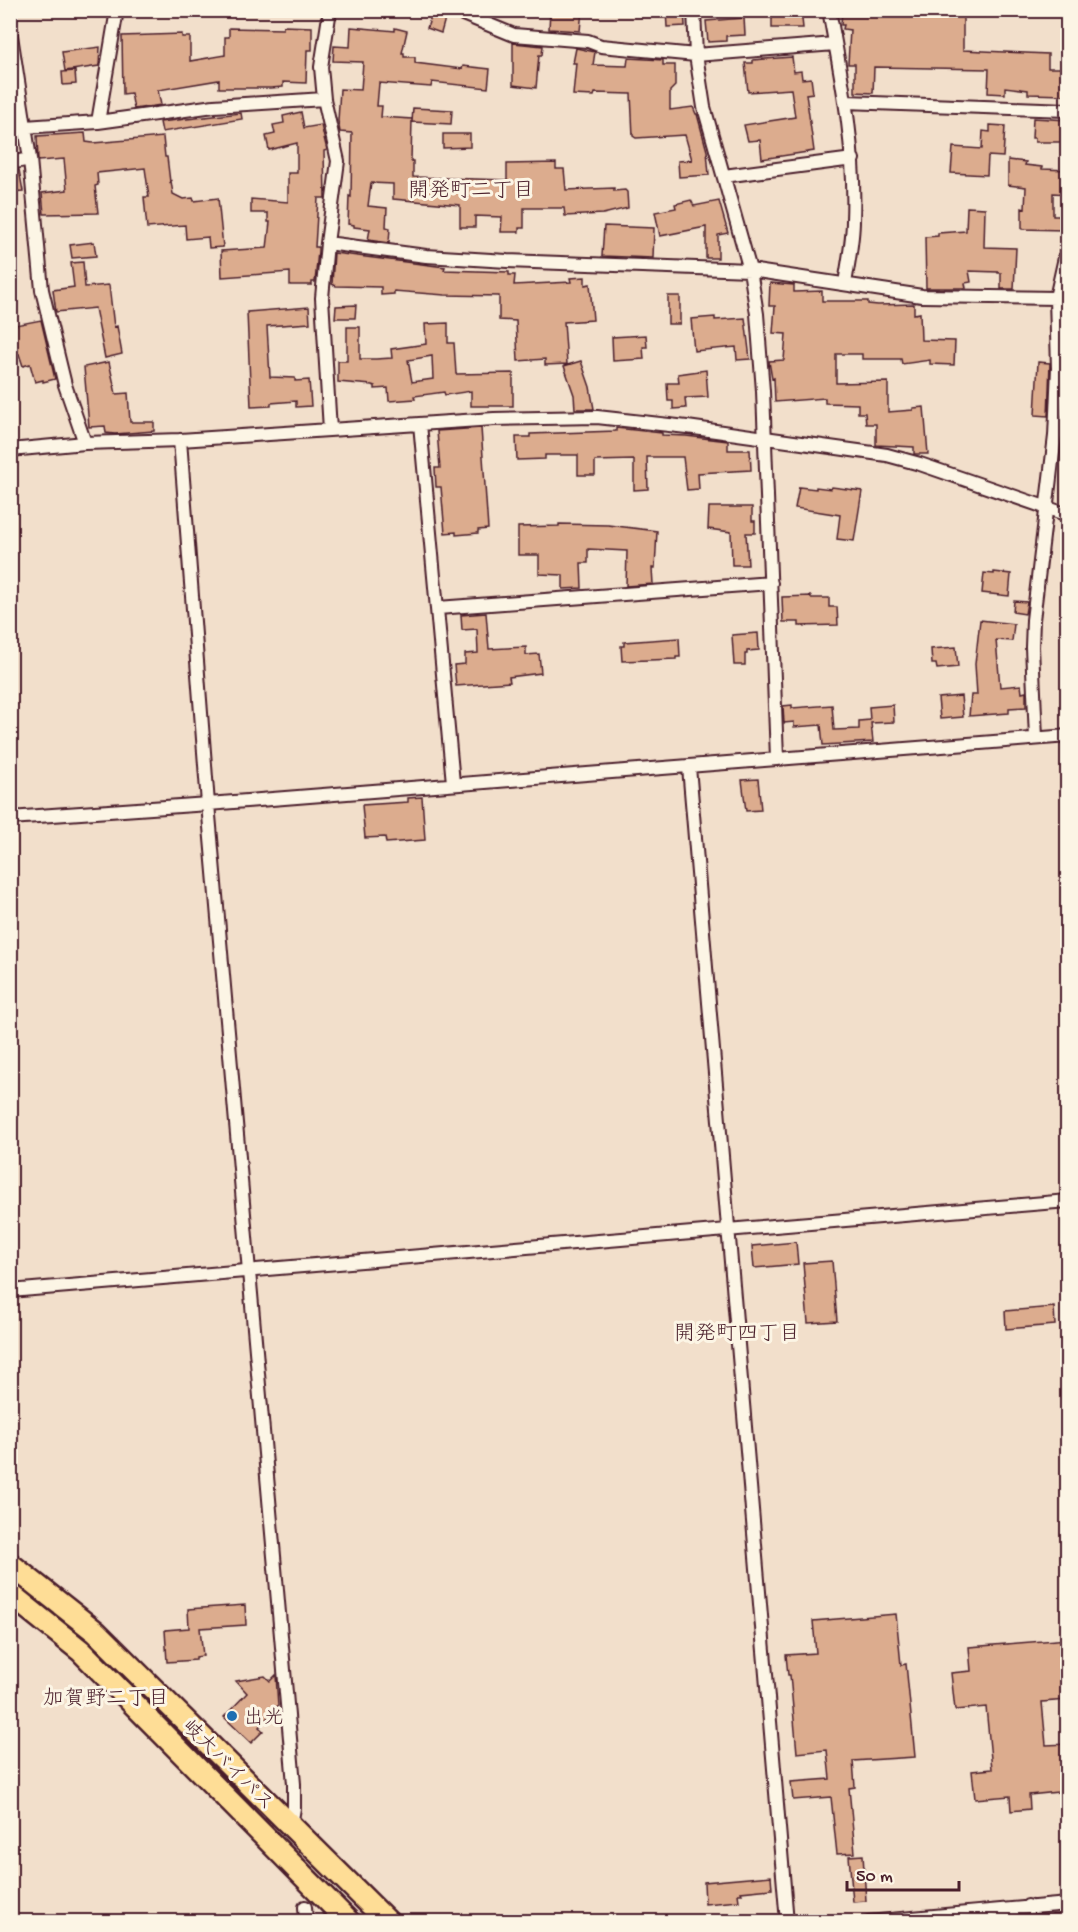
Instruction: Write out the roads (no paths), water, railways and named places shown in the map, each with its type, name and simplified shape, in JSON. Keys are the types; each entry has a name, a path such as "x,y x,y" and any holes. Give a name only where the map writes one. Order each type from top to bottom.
{"highway":[{"name":"岐大バイパス","path":"10,1564 96,1632 388,1922"},
{"name":"岐大バイパス","path":"10,1594 81,1652 349,1922"}],"street":[{"path":"98,122 117,10"},
{"path":"330,10 321,67 324,99 338,161 322,298 330,430"},
{"path":"453,10 514,35 588,41 601,46 696,55 836,44"},
{"path":"693,10 696,55 704,107 750,270 757,314 766,438 777,758"},
{"path":"829,10 846,102 852,159 853,222 845,284"},
{"path":"10,29 30,159 42,290 65,385 85,443"},
{"path":"25,127 98,122 214,106 324,99"},
{"path":"846,102 1068,110"},
{"path":"10,163 30,159"},
{"path":"724,176 852,159"},
{"path":"327,243 426,256 750,270 922,296 1056,298"},
{"path":"1036,738 1033,620 1056,413 1058,368 1056,298 1068,244"},
{"path":"10,450 85,443 180,440 494,419 597,417 887,455 1068,514"},
{"path":"420,424 453,783"},
{"path":"180,440 208,804 294,1784 294,1809 291,1825"},
{"path":"438,608 771,583"},
{"path":"10,818 1068,736"},
{"path":"689,766 788,1922"},
{"path":"10,1291 1068,1201"},
{"path":"868,1922 1068,1904"},
{"path":"1028,1906 1029,1922"},
{"path":"305,1907 306,1922"}],"place":[{"name":"出光","path":"232,1716"}],"district":[{"name":"開発町二丁目","path":"471,189"},
{"name":"開発町四丁目","path":"737,1332"},
{"name":"加賀野二丁目","path":"106,1697"}]}
